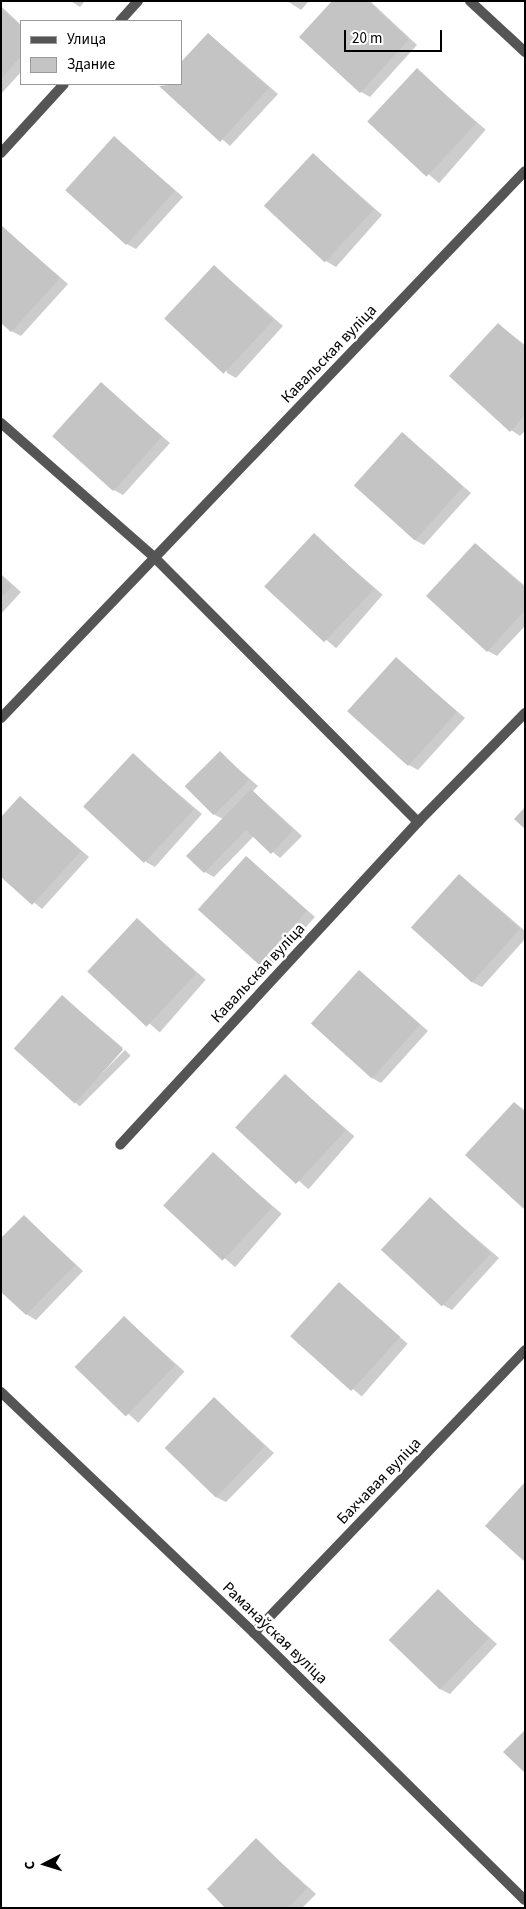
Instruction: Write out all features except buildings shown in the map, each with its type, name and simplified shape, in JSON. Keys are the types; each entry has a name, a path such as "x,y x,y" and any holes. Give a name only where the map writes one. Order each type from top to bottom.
{"street":[{"path":"121,20 138,1"},
{"path":"470,1 525,52"},
{"path":"1,153 63,85"},
{"name":"Кавальская вуліца","path":"1,718 525,171"},
{"path":"1,423 154,557 418,822"},
{"name":"Кавальская вуліца","path":"120,1145 418,822 525,713"},
{"name":"Бахчавая вуліца","path":"254,1633 525,1350"},
{"name":"Раманаўская вуліца","path":"1,1392 254,1633 525,1900"}]}
